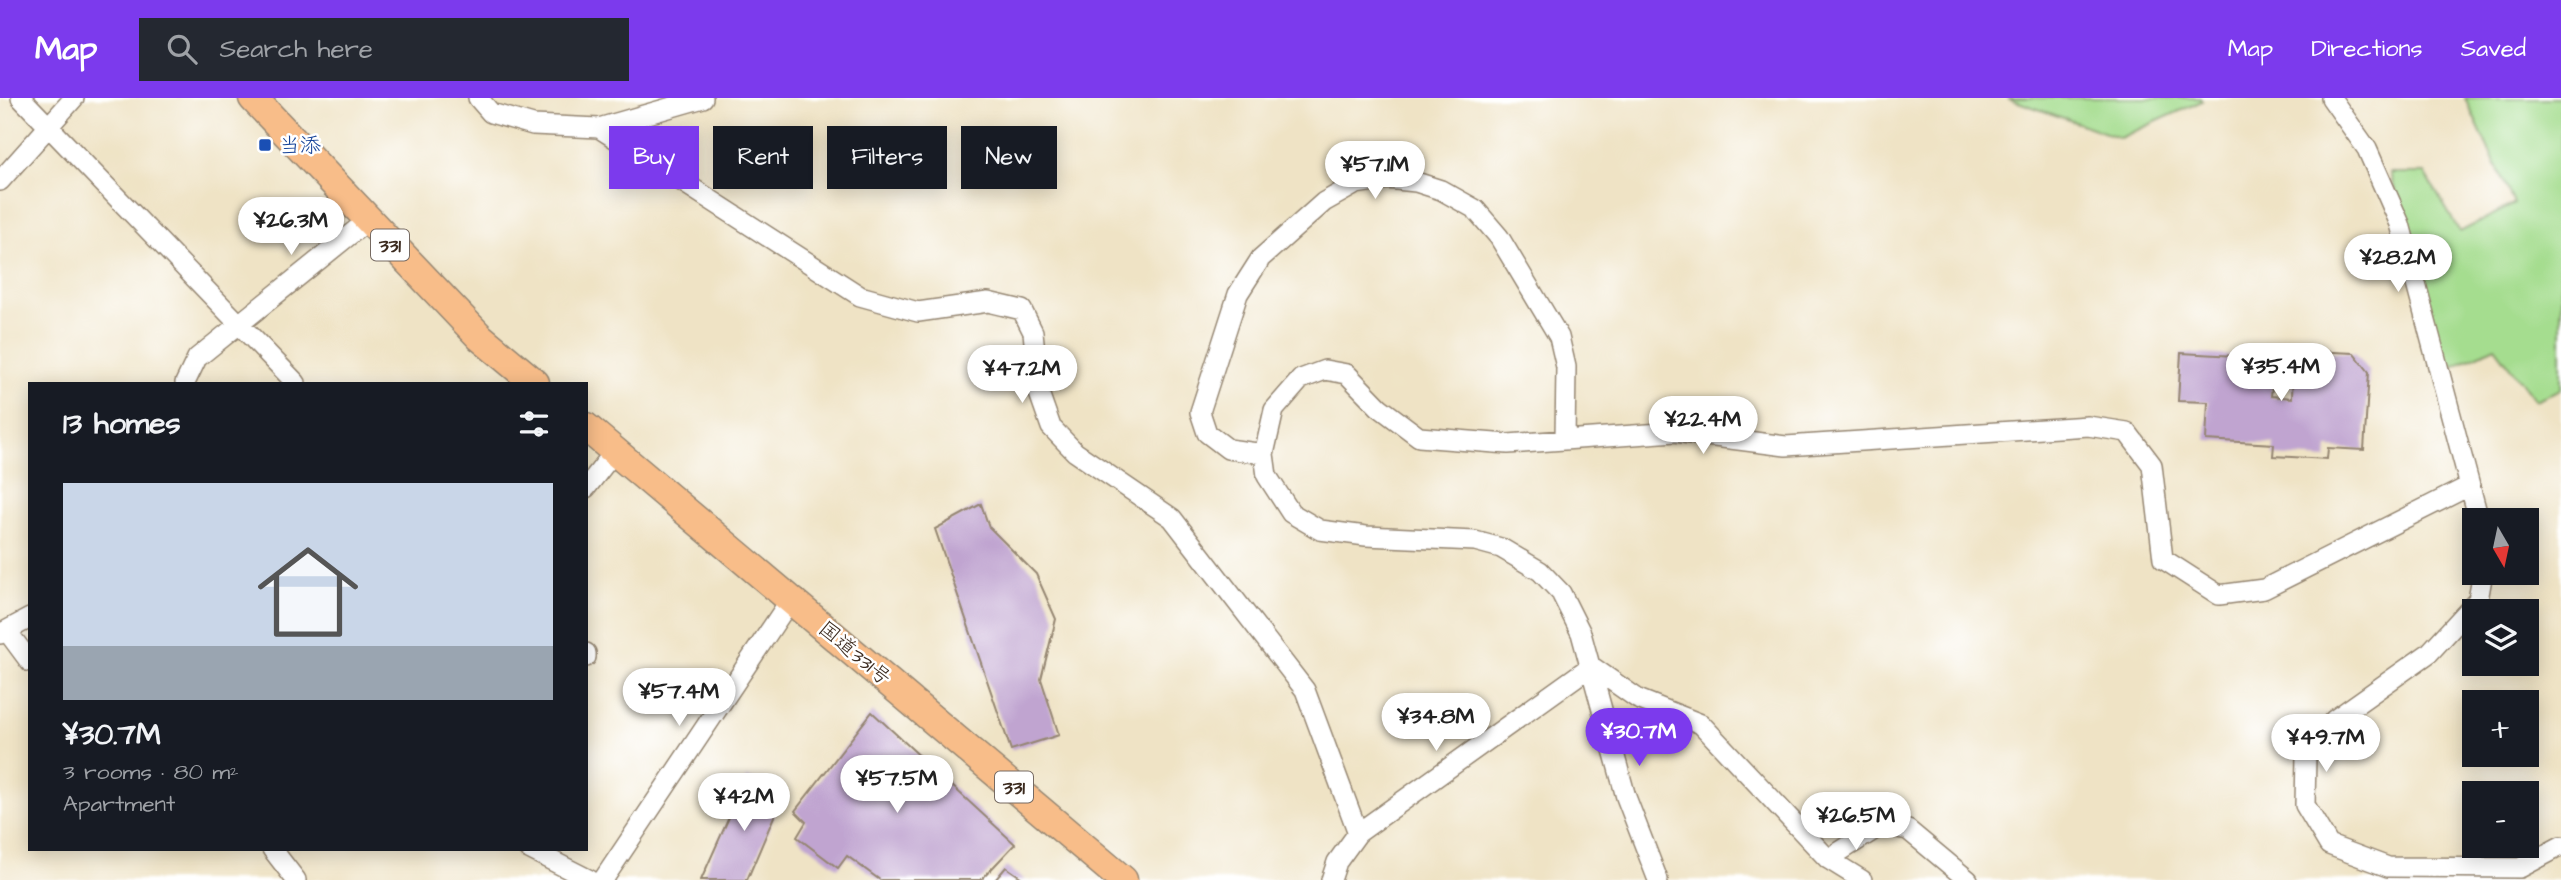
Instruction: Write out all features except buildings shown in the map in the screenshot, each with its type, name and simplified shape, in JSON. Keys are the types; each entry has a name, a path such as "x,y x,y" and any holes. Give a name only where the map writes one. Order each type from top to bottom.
{"highway":[{"name":"331","path":"253,98 480,337 534,382"},
{"name":"国道331号","path":"588,429 1123,880"}],"street":[{"path":"22,98 295,382"},
{"path":"0,181 74,98"},
{"path":"478,98 491,113 533,125 599,128 703,98"},
{"path":"2331,98 2367,149 2400,224 2475,508"},
{"path":"599,128 860,296 919,312 988,302 1022,310 1033,332 1039,393 1051,427 1075,452 1172,518 1305,690 1358,833"},
{"path":"1264,454 1228,449 1207,433 1200,412 1238,295 1261,258 1324,202 1356,184 1387,179 1416,182 1441,190 1475,209 1499,237 1559,337 1566,367 1565,439"},
{"path":"185,382 197,358 367,221"},
{"path":"1658,880 1626,797 1591,666 1573,613 1561,593 1540,571 1522,558 1475,541 1366,536 1320,530 1292,513 1267,476 1264,454 1274,410 1301,379 1325,370 1347,374 1379,407 1419,437 1508,444 1675,432 1786,446 2088,426 2127,432 2152,464 2163,559 2219,595 2264,589 2469,486"},
{"path":"588,486 615,452"},
{"path":"2481,585 2478,600 2429,653 2334,720 2306,757 2305,805 2329,845 2388,867 2520,868 2561,846"},
{"path":"603,880 791,599"},
{"path":"28,619 4,633 28,660"},
{"path":"1331,880 1337,862 1358,833 1591,666"},
{"path":"1591,666 1638,699 1701,724 1828,859 1862,880"},
{"path":"1828,859 1882,825 1908,830 1968,880"},
{"path":"274,851 296,880"},
{"path":"533,851 590,880"}],"green space":[{"path":"2007,98 2200,98 2202,101 2120,138"},
{"path":"2465,98 2561,98 2561,389 2535,400 2495,347 2446,370 2390,173 2425,173 2460,232 2514,204"}],"place":[{"name":"当添","path":"265,145"}]}
